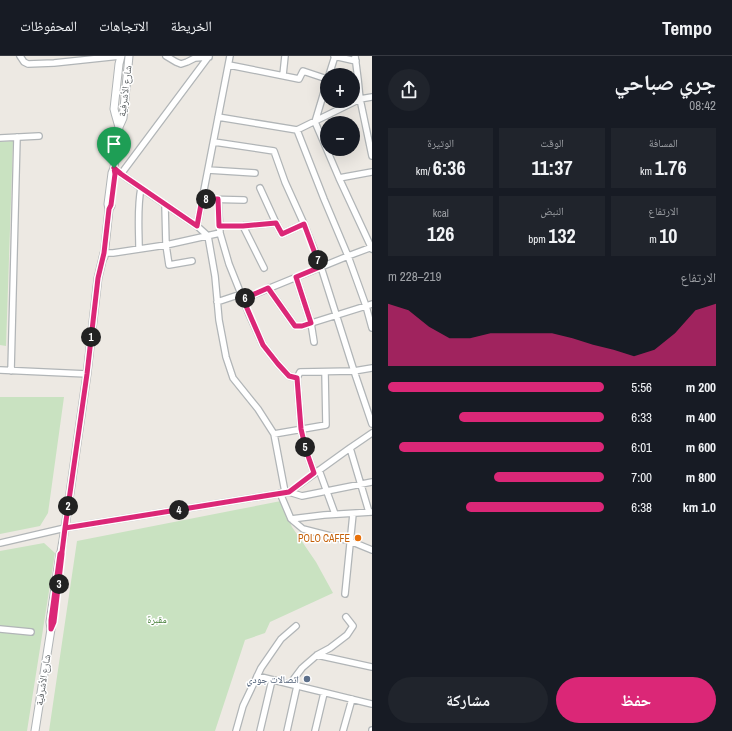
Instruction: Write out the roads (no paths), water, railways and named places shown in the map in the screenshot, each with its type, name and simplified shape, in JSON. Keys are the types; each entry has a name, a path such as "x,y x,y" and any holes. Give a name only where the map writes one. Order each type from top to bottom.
{"street":[{"path":"20,56 24,62 28,64 54,63 121,56"},
{"name":"شارع الأشرفية","path":"119,127 114,109 121,56"},
{"name":"شارع الأشرفية","path":"35,731 51,629 54,622 65,528 87,374 98,278 104,253 109,209 111,205 115,174 114,168 119,127 122,118 129,56"},
{"path":"166,56 181,64 195,58 210,56"},
{"path":"121,174 210,56"},
{"path":"197,226 230,56"},
{"path":"283,75 285,56"},
{"path":"331,68 334,56 356,59"},
{"path":"229,65 299,78 303,71 320,77"},
{"path":"372,97 360,99 372,156"},
{"path":"217,302 242,297 268,288 372,248 339,178 315,122 320,104"},
{"path":"218,117 298,130 342,108"},
{"path":"298,130 324,199 348,256 366,306 372,328"},
{"path":"0,138 39,136"},
{"path":"11,371 17,137"},
{"path":"214,142 274,151 320,267 372,424"},
{"path":"114,168 197,226 208,236 215,276 219,320 226,357 233,378 258,409 274,434 291,519 303,529 350,541 372,550"},
{"path":"208,170 255,173"},
{"path":"339,178 372,172"},
{"path":"139,249 138,216 141,188"},
{"path":"260,188 282,234 304,224"},
{"path":"202,199 244,200"},
{"path":"218,199 220,230 229,264 263,345 289,376 297,378"},
{"path":"165,205 166,245 170,265 192,261"},
{"path":"104,253 114,253 166,245 208,236 220,230 276,223"},
{"path":"243,226 264,268"},
{"path":"296,277 311,323 314,342"},
{"path":"268,288 295,326 302,326 372,304"},
{"path":"335,514 327,491 306,450 301,429 297,378 300,372 354,371 372,368"},
{"path":"0,370 87,374"},
{"path":"274,434 326,425 325,372"},
{"path":"285,492 372,434"},
{"path":"291,519 371,512 350,448"},
{"path":"0,543 65,528 285,492 302,496 372,482"},
{"path":"345,594 353,514"},
{"path":"290,684 302,668 317,655 330,648 347,635 353,626 346,617"},
{"path":"236,731 243,706 261,668 281,639 296,626"},
{"path":"0,628 31,632"},
{"path":"317,655 372,667"},
{"path":"257,676 372,704"},
{"path":"260,731 272,680"},
{"path":"287,731 297,686"},
{"path":"316,731 324,693"},
{"path":"343,731 352,699"}],"place":[{"name":"POLO CAFFE","path":"358,538"},
{"name":"اتصالات جودي","path":"307,679"}],"park label":[{"name":"مقبرة","path":"157,619"}]}
